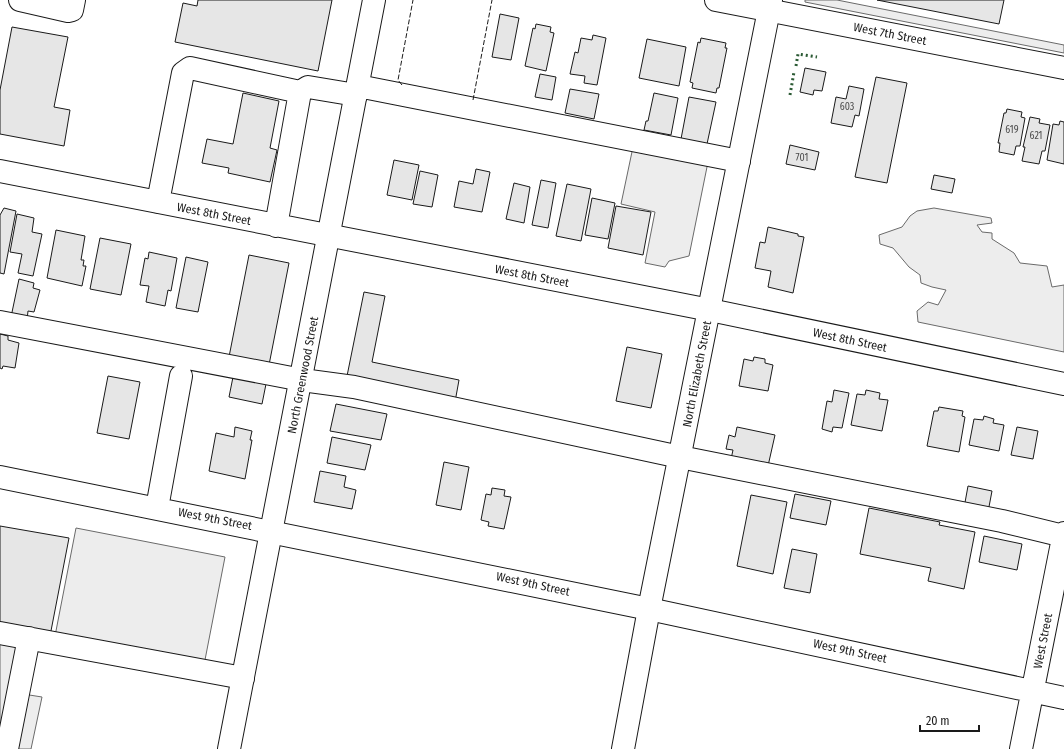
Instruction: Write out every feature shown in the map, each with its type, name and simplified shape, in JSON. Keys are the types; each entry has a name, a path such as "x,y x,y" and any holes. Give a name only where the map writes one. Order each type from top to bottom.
{"street":[{"path":"20,0 68,11 72,10 74,0"},
{"name":"North Greenwood Street","path":"229,749 330,236 374,0"},
{"name":"West 7th Street","path":"716,0 770,5 1064,68"},
{"name":"North Elizabeth Street","path":"623,749 649,608 770,5"},
{"path":"158,202 183,73 190,68 300,92 308,87 357,91 739,161"},
{"path":"276,226 300,92"},
{"name":"West 8th Street","path":"0,171 710,310 1064,384"},
{"path":"0,322 302,380 354,387 680,457 1002,521 1064,535"},
{"path":"156,508 181,376"},
{"name":"West 9th Street","path":"0,477 649,608 1064,698"},
{"name":"West Street","path":"1021,749 1064,535"},
{"path":"0,633 243,678"},
{"path":"7,749 29,638"}],"shaded area":[{"path":"805,0 837,0 1064,45 1064,53 805,2"},
{"path":"633,147 708,162 689,256 669,261 665,267 645,263 655,212 621,204"},
{"path":"934,208 991,218 992,223 977,225 982,232 992,233 992,239 1014,253 1020,263 1047,266 1052,287 1064,285 1064,352 918,322 917,311 928,302 938,305 946,290 921,283 920,275 909,267 893,248 880,244 879,235 902,227 910,216 917,211"},
{"path":"76,528 225,557 204,665 55,636"},
{"path":"0,640 34,647 23,694 42,697 31,749 0,749"}],"building":[{"path":"198,0 332,0 318,71 175,42 183,3 197,6"},
{"path":"877,0 1004,0 999,24"},
{"path":"500,14 519,18 511,60 492,57"},
{"path":"536,24 551,27 550,32 554,33 546,71 525,66 533,28 535,29"},
{"path":"12,27 68,37 54,107 70,110 64,146 0,134 0,90"},
{"path":"593,35 606,38 597,85 584,83 585,76 570,74 575,52 578,53 581,38 592,40"},
{"path":"701,38 726,43 725,48 727,48 719,88 717,88 716,93 692,88 693,83 690,82 698,42 700,43"},
{"path":"647,39 686,47 679,86 639,78"},
{"path":"805,68 826,72 822,91 814,90 813,95 800,92"},
{"path":"540,74 556,77 552,100 535,97"},
{"path":"876,77 907,83 887,183 855,177"},
{"path":"849,86 864,89 859,116 855,115 852,127 831,123 836,97 846,99"},
{"path":"570,89 599,94 594,119 565,113"},
{"path":"243,93 279,101 270,148 277,150 270,182 228,173 229,168 202,163 207,139 233,144"},
{"path":"654,93 678,98 671,135 644,130 646,121 648,121"},
{"path":"689,97 716,102 707,144 681,139"},
{"path":"1007,109 1022,112 1021,117 1025,118 1020,146 1016,146 1014,155 999,152 1000,143 998,143 1004,113 1006,113"},
{"path":"1030,117 1040,119 1039,123 1050,125 1045,151 1042,151 1039,164 1022,161 1025,147 1023,147"},
{"path":"1060,121 1064,122 1064,164 1047,160 1053,124 1059,125"},
{"path":"790,145 819,152 815,170 786,164"},
{"path":"394,160 419,165 412,200 387,195"},
{"path":"476,169 490,172 482,212 454,207 459,181 473,184"},
{"path":"420,171 438,175 432,207 413,204"},
{"path":"934,175 955,179 952,193 931,189"},
{"path":"541,180 556,183 548,228 532,225"},
{"path":"514,183 530,187 524,223 506,219"},
{"path":"567,184 591,189 581,241 556,236"},
{"path":"592,198 615,203 608,239 585,235"},
{"path":"616,206 651,212 643,255 608,248"},
{"path":"4,208 16,211 4,274 0,273 0,215"},
{"path":"17,214 34,218 32,232 42,234 33,276 18,273 22,254 10,252"},
{"path":"768,227 798,234 798,236 804,237 793,293 768,287 771,271 755,268 760,242 765,243"},
{"path":"56,230 85,236 81,260 84,260 83,266 86,266 82,286 47,278"},
{"path":"100,238 131,244 121,295 90,289"},
{"path":"149,252 177,258 171,291 168,290 165,306 146,302 149,286 140,285 145,258 148,259"},
{"path":"249,255 289,263 268,370 228,362"},
{"path":"186,257 208,262 198,312 176,308"},
{"path":"19,279 34,283 33,288 40,290 34,312 28,311 27,320 11,317"},
{"path":"364,292 385,296 372,362 459,380 455,402 346,381"},
{"path":"0,334 8,336 8,340 19,343 15,368 3,366 2,369 0,368"},
{"path":"627,347 662,354 651,408 616,401"},
{"path":"754,357 765,359 765,363 773,365 768,391 739,386 744,359 753,361"},
{"path":"108,376 140,382 129,439 97,433"},
{"path":"233,377 266,384 262,404 229,397"},
{"path":"834,390 849,393 842,428 833,427 832,432 822,429 827,401 832,402"},
{"path":"866,390 880,393 879,399 888,400 882,431 851,425 857,394 865,395"},
{"path":"336,404 387,414 381,440 330,431"},
{"path":"939,407 963,411 962,416 965,417 959,452 927,446 934,411 938,411"},
{"path":"984,416 994,419 993,423 1004,425 999,451 969,445 974,419 983,420"},
{"path":"235,427 252,431 250,440 252,440 245,479 209,471 216,433 234,437"},
{"path":"737,427 775,435 768,466 731,459 733,450 726,449 729,435 735,437"},
{"path":"1017,427 1038,431 1033,459 1011,455"},
{"path":"332,437 371,445 365,470 327,463"},
{"path":"444,462 469,467 461,510 436,505"},
{"path":"320,471 346,476 344,487 356,490 352,509 314,502"},
{"path":"968,486 992,491 988,512 964,508"},
{"path":"492,488 505,490 504,496 511,497 504,529 488,526 489,522 481,520 486,494 491,495"},
{"path":"795,494 831,501 826,525 790,518"},
{"path":"751,495 787,502 773,574 737,566"},
{"path":"869,508 940,522 939,525 975,532 964,589 928,581 931,568 860,554"},
{"path":"0,526 69,538 50,636 0,626"},
{"path":"984,536 1022,544 1017,570 979,562"},
{"path":"792,549 817,554 810,593 784,588"}],"hedge":[{"path":"796,66 798,54 817,57"},
{"path":"790,95 794,72"}],"fence":[{"path":"402,85 398,80 413,0"},
{"path":"473,100 492,0"}]}
